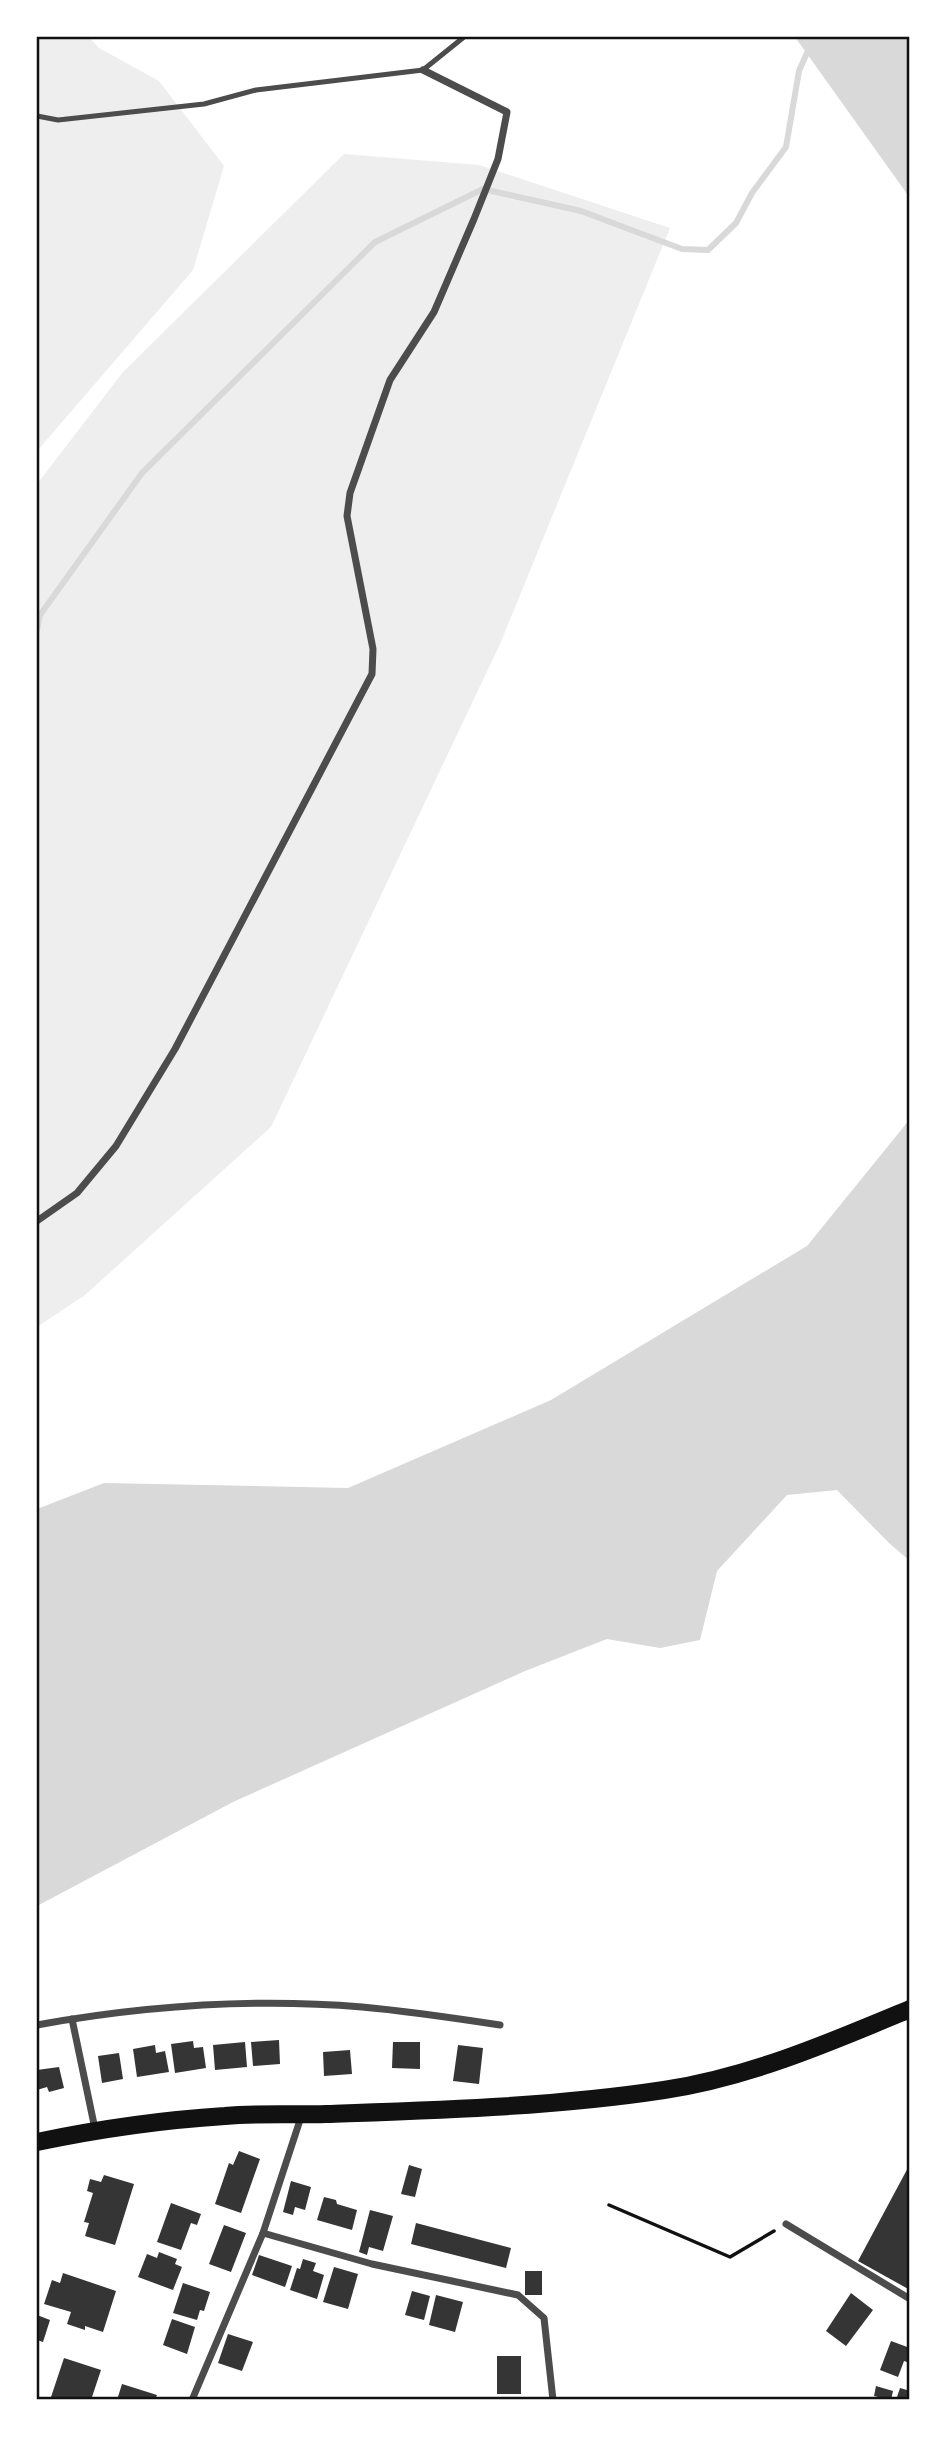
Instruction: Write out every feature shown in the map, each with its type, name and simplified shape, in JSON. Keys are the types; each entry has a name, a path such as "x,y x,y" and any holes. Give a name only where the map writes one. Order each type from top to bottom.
{"main road":[{"path":"37,2142 95,2130 226,2116 545,2105 666,2090 733,2075 811,2049 910,2009"}],"street":[{"path":"37,1222 77,1193 116,1146 175,1049 372,674 373,649 347,516 350,493 390,380 434,312 474,219 498,159 507,112 423,70"},
{"path":"37,2025 181,2007 273,2004 360,2007 500,2025"},
{"path":"72,2019 95,2130"},
{"path":"192,2400 263,2232 302,2115"},
{"path":"786,2224 910,2299"},
{"path":"263,2232 372,2264 518,2295 544,2318 553,2400"}],"lane":[{"path":"37,116 58,120 204,104 256,90 423,70 464,37"}],"path":[{"path":"609,2205 730,2257 786,2224"}],"shaded area":[{"path":"37,37 89,37 99,48 159,81 224,166 193,270 37,451"},
{"path":"795,37 910,37 910,198"},
{"path":"344,154 479,165 670,228 500,644 271,1127 85,1295 37,1327 37,484 123,372"},
{"path":"910,1119 910,1561 837,1490 787,1495 717,1571 700,1640 660,1648 607,1639 525,1671 233,1802 37,1906 37,1509 104,1483 348,1488 551,1400 807,1246"}],"building":[{"path":"279,2040 280,2064 253,2066 251,2042"},
{"path":"193,2041 194,2048 203,2047 206,2068 175,2073 171,2044"},
{"path":"245,2042 247,2067 215,2070 213,2045"},
{"path":"393,2042 420,2042 420,2069 392,2068"},
{"path":"155,2045 156,2053 165,2051 169,2072 137,2077 133,2049"},
{"path":"458,2045 483,2048 479,2084 453,2081"},
{"path":"350,2050 352,2074 324,2076 323,2052"},
{"path":"119,2053 123,2079 102,2083 98,2056"},
{"path":"59,2067 64,2088 49,2092 47,2087 37,2090 37,2070"},
{"path":"239,2151 260,2159 241,2213 215,2204 229,2163 233,2165"},
{"path":"910,2164 910,2290 858,2261"},
{"path":"409,2165 422,2169 415,2197 401,2194"},
{"path":"104,2175 134,2184 115,2245 85,2236 89,2223 84,2222 93,2193 87,2191 90,2179 101,2182"},
{"path":"291,2181 311,2187 305,2210 295,2207 293,2215 283,2212"},
{"path":"324,2197 357,2210 352,2230 317,2220"},
{"path":"171,2203 201,2214 197,2225 191,2223 181,2250 157,2242"},
{"path":"370,2210 393,2216 383,2251 369,2247 367,2255 359,2252"},
{"path":"416,2223 511,2248 506,2268 411,2244"},
{"path":"224,2225 246,2233 231,2272 209,2264"},
{"path":"159,2252 177,2259 175,2264 182,2267 173,2290 138,2277 147,2254 157,2258"},
{"path":"259,2255 292,2266 285,2287 252,2275"},
{"path":"303,2259 316,2263 313,2271 324,2275 317,2299 290,2290"},
{"path":"334,2267 358,2274 348,2309 323,2302"},
{"path":"525,2271 542,2271 542,2295 525,2295"},
{"path":"63,2273 116,2291 103,2332 67,2324 71,2312 44,2304 52,2280 60,2283"},
{"path":"183,2283 210,2292 204,2311 200,2310 197,2320 173,2313"},
{"path":"412,2291 430,2296 424,2320 405,2315"},
{"path":"851,2293 873,2310 846,2346 826,2331"},
{"path":"436,2295 463,2302 455,2332 429,2325"},
{"path":"37,2315 50,2320 43,2342 37,2340"},
{"path":"172,2319 195,2327 187,2354 163,2345"},
{"path":"228,2334 253,2342 242,2371 218,2363"},
{"path":"891,2341 910,2348 907,2362 904,2361 898,2377 880,2370"},
{"path":"497,2356 521,2356 521,2394 497,2394"},
{"path":"64,2358 101,2370 91,2400 50,2400"},
{"path":"910,2382 910,2400 896,2400 900,2388 907,2390"},
{"path":"122,2384 157,2395 155,2400 117,2400"},
{"path":"876,2386 893,2391 891,2400 874,2396"}],"waterway":[{"path":"37,630 40,615 142,473 375,242 483,189 581,211 682,249 708,250 736,223 752,193 786,147 799,71 814,37"}]}
